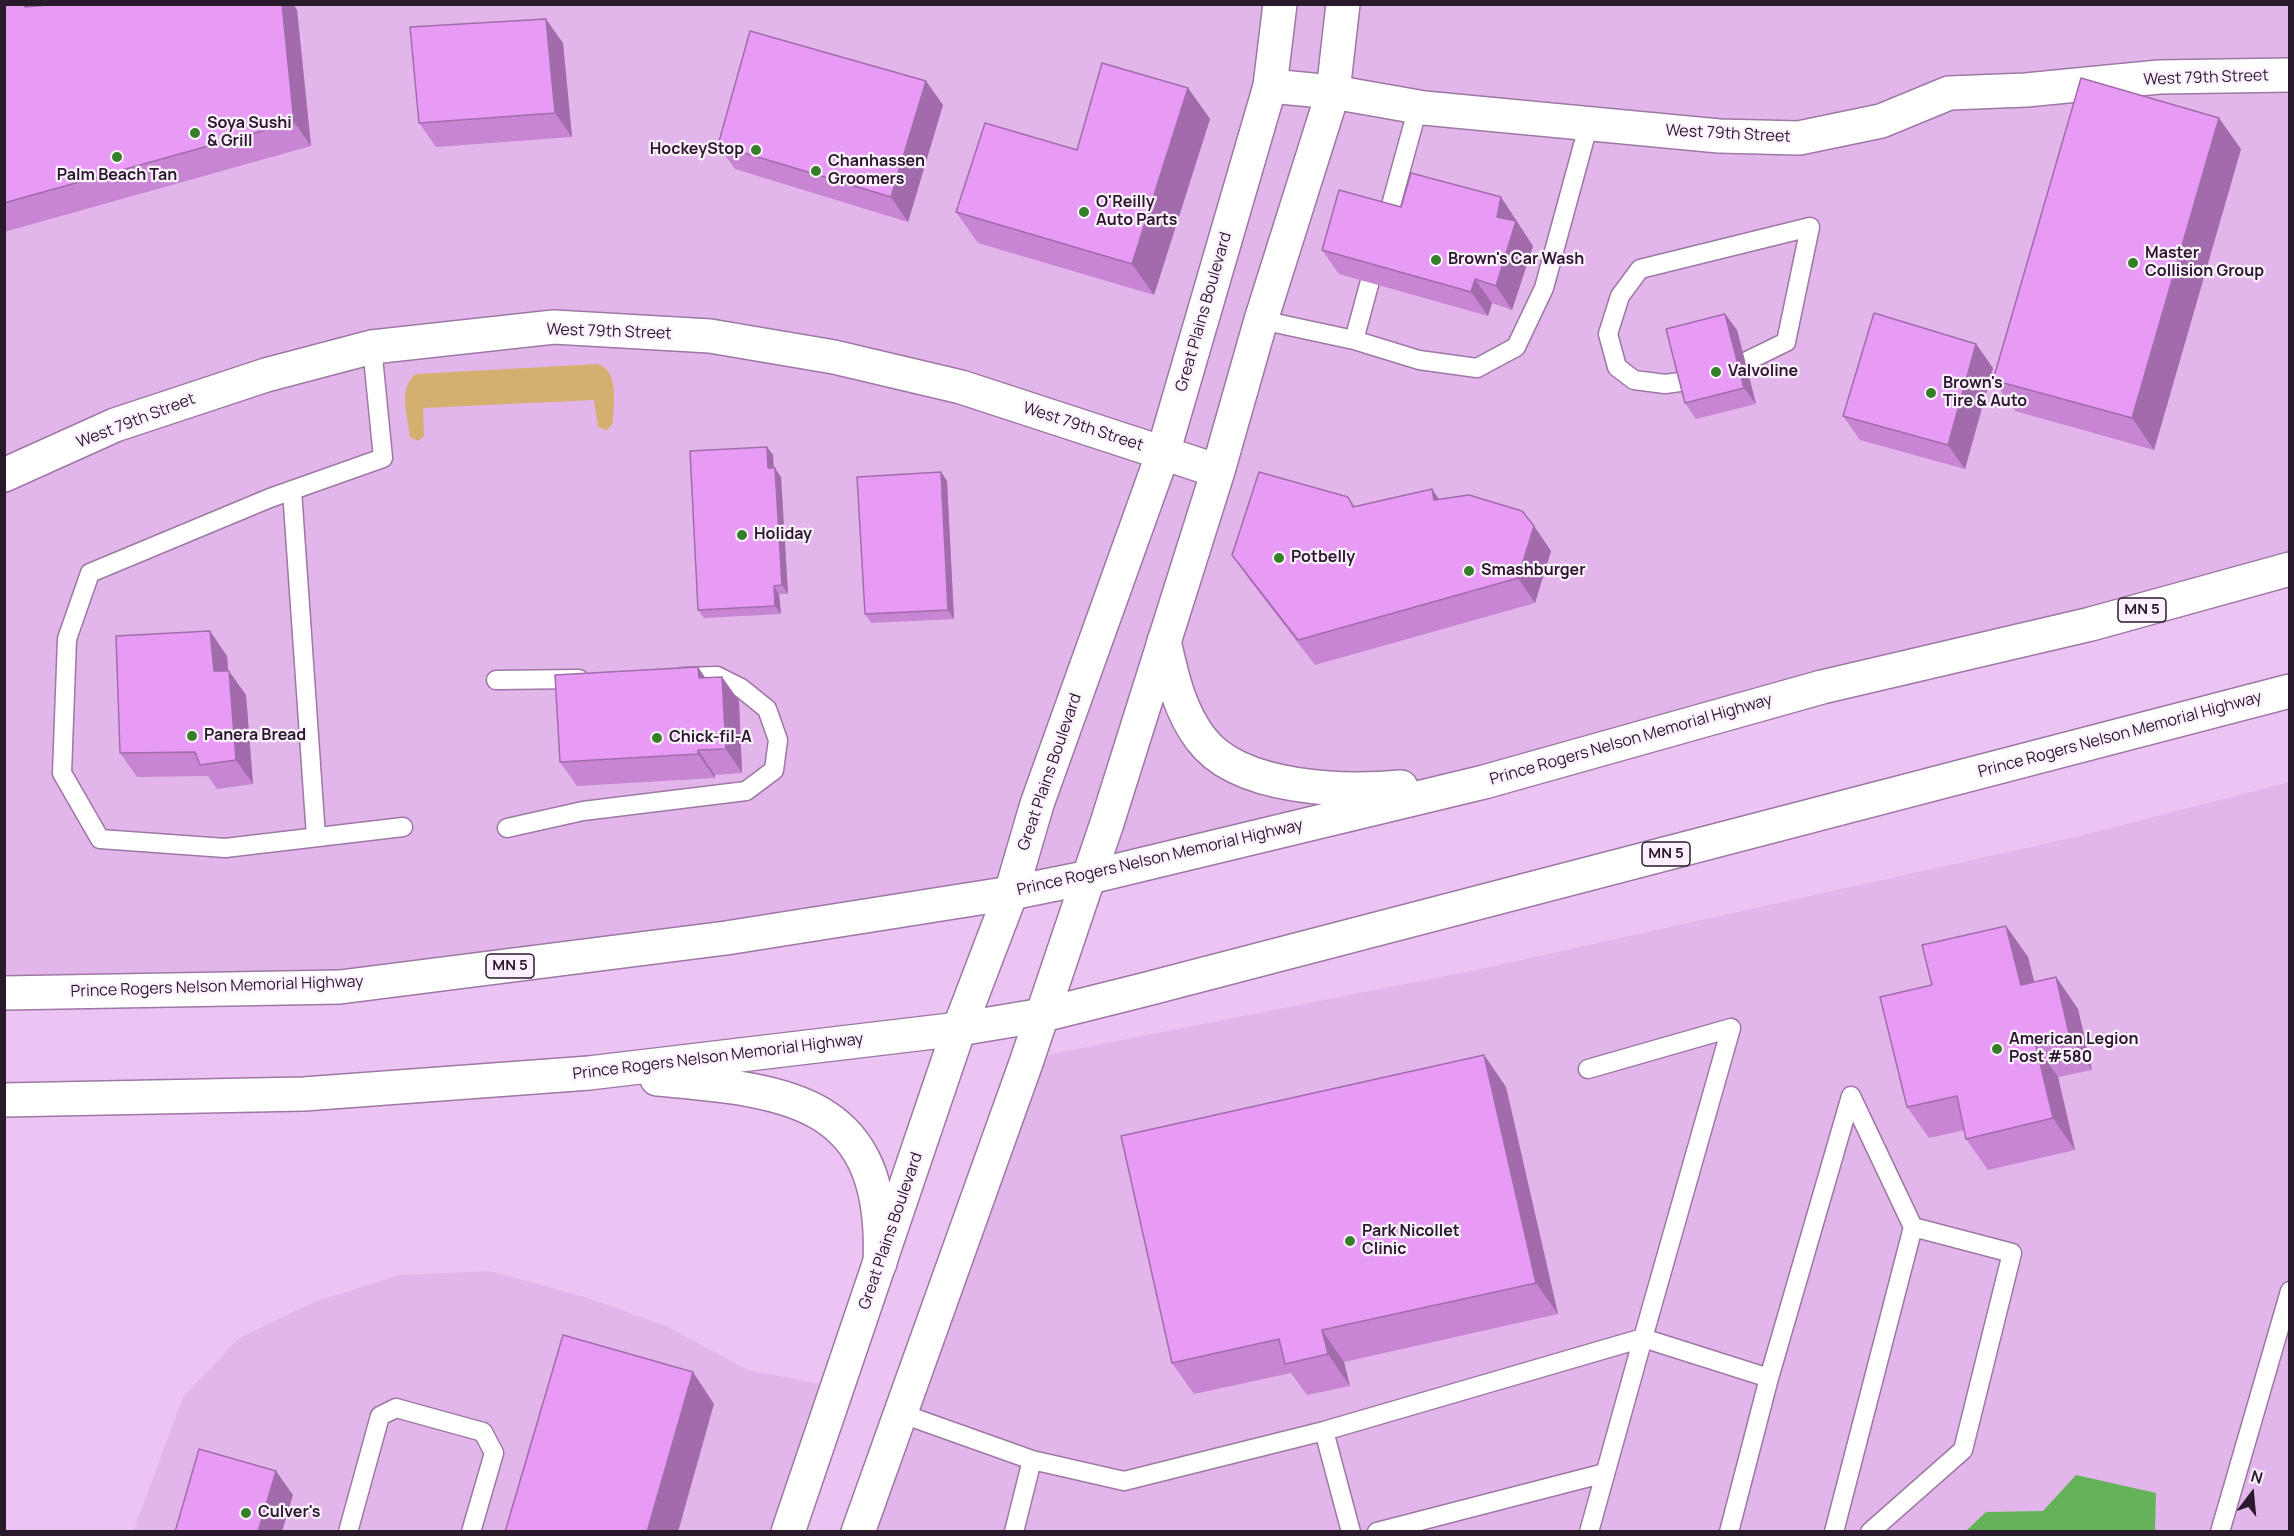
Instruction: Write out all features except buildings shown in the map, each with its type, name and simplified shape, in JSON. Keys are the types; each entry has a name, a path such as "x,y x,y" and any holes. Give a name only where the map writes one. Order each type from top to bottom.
{"street":[{"name":"Great Plains Boulevard","path":"788,1532 959,1029 1011,893 1036,804 1163,453 1270,86 1280,4"},
{"path":"858,1532 1090,877 1218,471 1261,320 1333,92 1343,4"},
{"name":"West 79th Street","path":"1270,86 1333,92 1418,107 1719,136 1800,138 1881,121 1949,93 2026,90 2159,77 2289,75"},
{"name":"West 79th Street","path":"4,475 115,425 266,375 372,347 554,327 710,336 834,357 961,387 1218,471"},
{"name":"Prince Rogers Nelson Memorial Highway","path":"4,993 340,987 726,938 1011,893 1090,877 1484,782 1822,687 2091,624 2289,570"},
{"path":"1164,641 1179,699 1186,715 1212,751 1229,762 1276,781 1313,787 1364,789 1484,782"},
{"name":"Prince Rogers Nelson Memorial Highway","path":"4,1100 304,1094 589,1073 959,1029 1043,1015 2289,691"},
{"path":"589,1073 732,1086 772,1094 816,1110 837,1125 852,1141 865,1161 875,1189 879,1211 880,1263"}],"lane":[{"path":"1354,339 1418,107"},
{"path":"1261,320 1354,339 1419,360 1476,368 1516,347 1544,288 1589,123"},
{"path":"1687,381 1665,384 1634,380 1617,367 1608,334 1620,296 1640,268 1810,227 1786,342 1745,362"},
{"path":"372,347 383,458 292,490 90,573 67,639 62,773 100,839 225,848 403,827"},
{"path":"292,490 316,837"},
{"path":"507,828 583,811 746,791 774,770 778,740 767,709 741,688 717,676 668,677"},
{"path":"496,680 591,678"},
{"path":"1588,1070 1731,1028 1589,1532"},
{"path":"1728,1532 1769,1378 1851,1096 1913,1227 1834,1532"},
{"path":"1870,1532 1963,1450 2012,1253 1913,1227"},
{"path":"2220,1532 2289,1291"},
{"path":"900,1413 1032,1460 1125,1481 1324,1431 1644,1338 1769,1378"},
{"path":"348,1532 380,1416 396,1408 483,1432 494,1453 471,1532"},
{"path":"1324,1431 1351,1532"},
{"path":"1014,1532 1032,1460"},
{"path":"1377,1532 1605,1473"}],"shaded area":[{"path":"4,5 2289,5 2289,569 1011,893 486,969 5,993"},
{"path":"598,364 610,374 614,389 613,423 607,430 598,427 594,400 423,408 424,436 418,441 410,437 405,395 410,380 416,374"},
{"path":"2289,782 2289,1531 858,1532 1027,1059 1485,968 2080,836"},
{"path":"490,1271 585,1297 666,1326 748,1370 837,1387 788,1531 133,1532 183,1397 239,1338 314,1302 399,1275"},
{"path":"2076,1475 2156,1493 2155,1531 1966,1531 1986,1512 2043,1511"}],"place":[{"name":"Soya Sushi & Grill","path":"195,133"},
{"name":"HockeyStop","path":"756,150"},
{"name":"Palm Beach Tan","path":"117,157"},
{"name":"Chanhassen Groomers","path":"816,171"},
{"name":"O'Reilly Auto Parts","path":"1084,212"},
{"name":"Brown's Car Wash","path":"1436,260"},
{"name":"Master Collision Group","path":"2133,263"},
{"name":"Valvoline","path":"1716,372"},
{"name":"Brown's Tire & Auto","path":"1931,393"},
{"name":"Holiday","path":"742,535"},
{"name":"Potbelly","path":"1279,558"},
{"name":"Smashburger","path":"1469,571"},
{"name":"Panera Bread","path":"192,736"},
{"name":"Chick-fil-A","path":"657,738"},
{"name":"American Legion Post #580","path":"1997,1049"},
{"name":"Park Nicollet Clinic","path":"1350,1241"},
{"name":"Culver's","path":"246,1513"}]}
